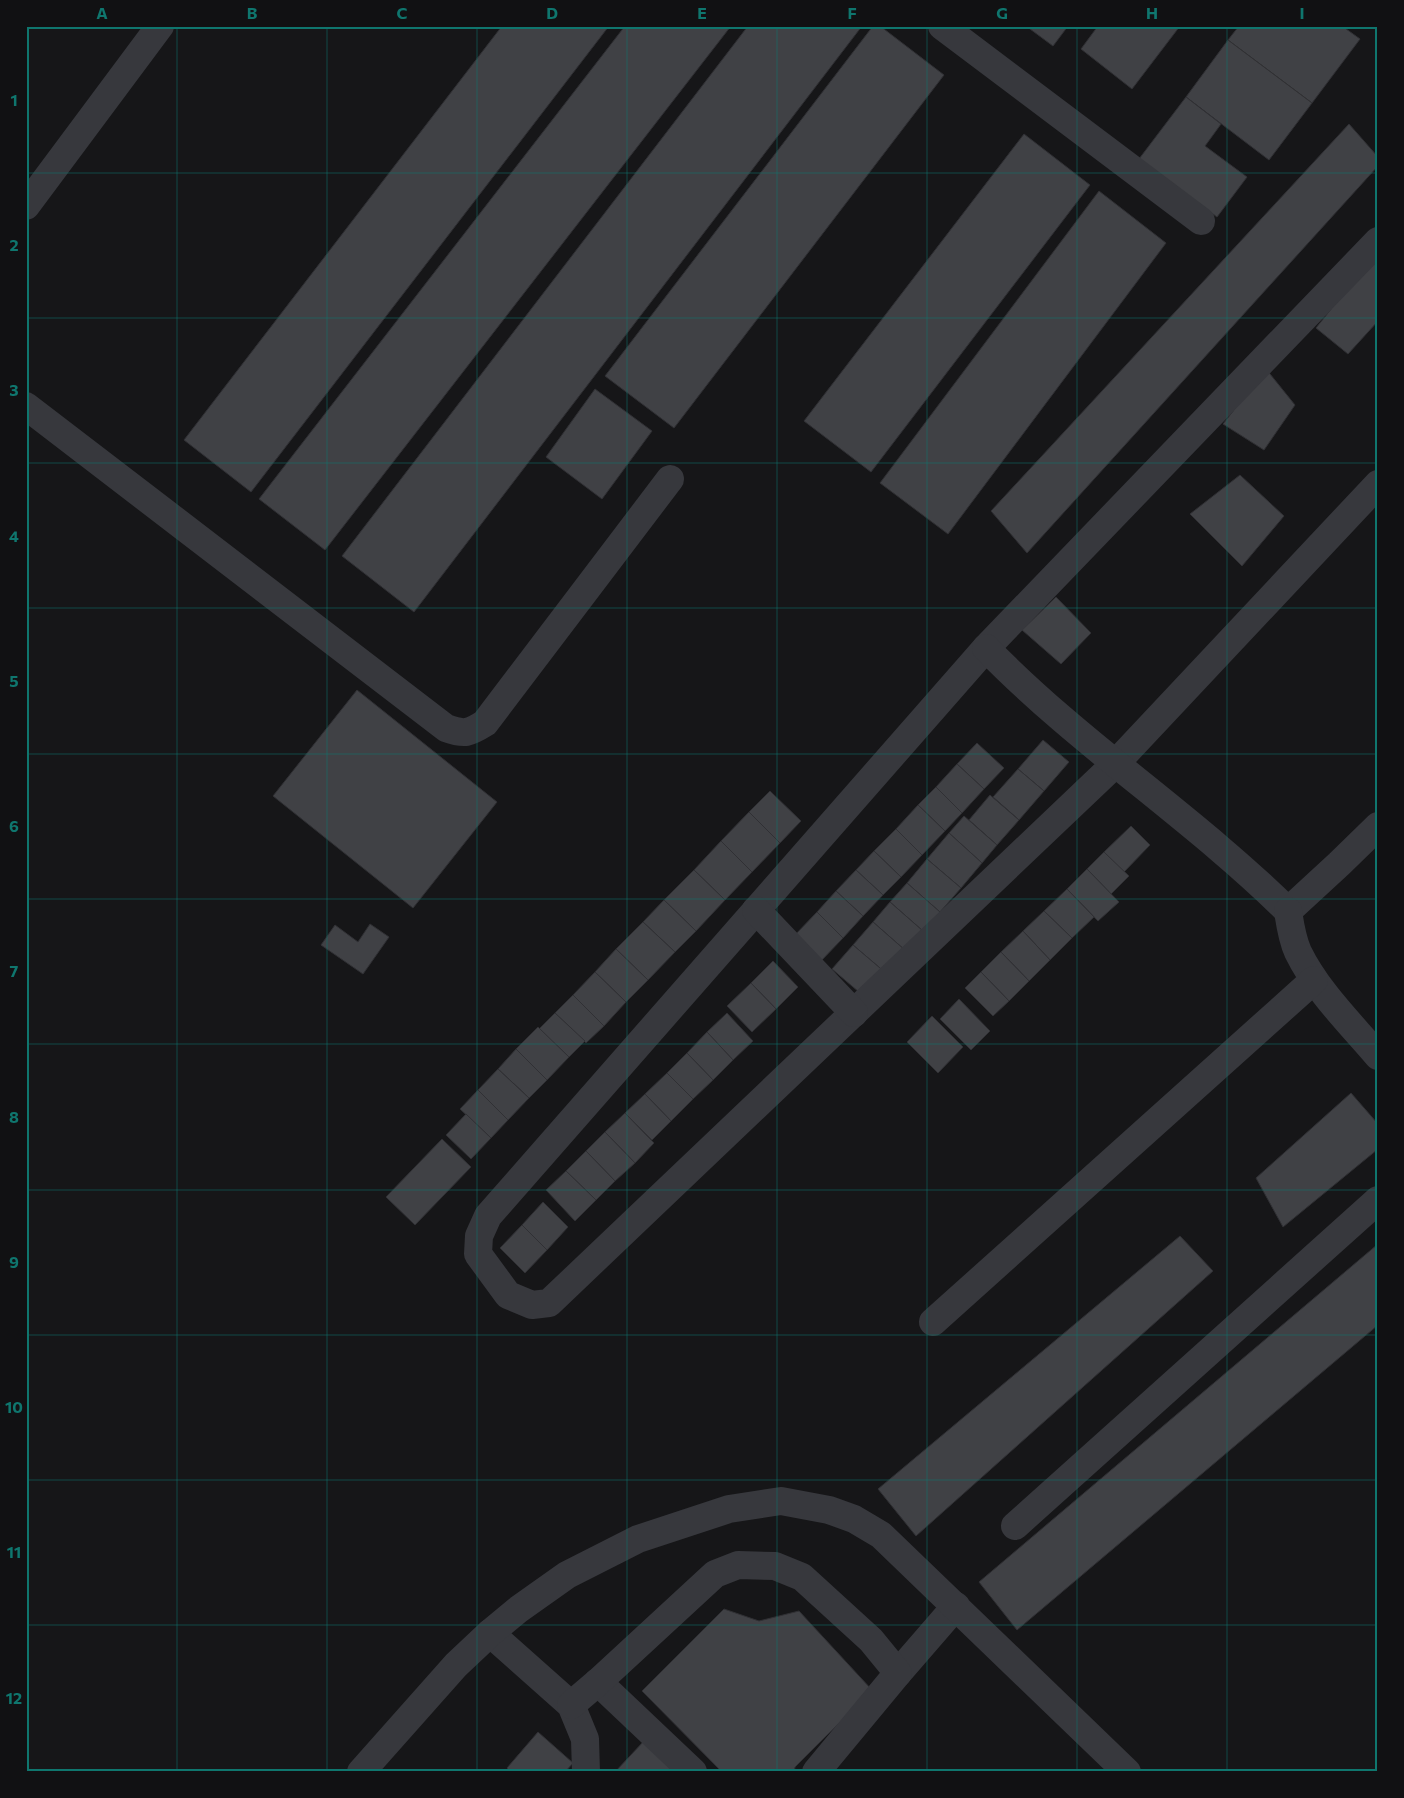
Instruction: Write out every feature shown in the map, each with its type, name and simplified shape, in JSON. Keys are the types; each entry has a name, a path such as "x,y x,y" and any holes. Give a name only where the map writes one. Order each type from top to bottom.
{"street":[{"path":"26,206 160,26"},
{"path":"942,26 1201,221"},
{"path":"1378,241 986,648 488,1216 479,1236 478,1254 508,1295 532,1305 549,1303 1115,764 1378,484"},
{"path":"26,406 446,728 459,733 469,733 486,723 670,479"},
{"path":"986,648 1012,674 1115,764 1256,879 1288,910 1290,929 1297,950 1314,980 1378,1056"},
{"path":"1288,910 1378,826"},
{"path":"756,910 854,1013"},
{"path":"933,1322 1314,980"},
{"path":"1015,1526 1378,1200"},
{"path":"361,1772 456,1665 519,1609 567,1575 638,1539 729,1509 781,1502 830,1510 854,1520 881,1535 948,1616 1127,1772"},
{"path":"571,1705 715,1574 738,1565 775,1566 802,1577 871,1640 898,1673"},
{"path":"816,1772 948,1616"},
{"path":"490,1633 571,1705 585,1739 586,1772"},
{"path":"598,1682 693,1772"}],"building":[{"path":"502,26 609,26 251,492 184,440"},
{"path":"625,26 731,26 325,550 259,499"},
{"path":"748,26 862,26 414,612 342,556"},
{"path":"873,26 880,26 944,75 674,428 605,376"},
{"path":"1026,26 1068,26 1053,46"},
{"path":"1098,26 1180,26 1132,89 1081,49"},
{"path":"1239,26 1342,26 1360,39 1312,103 1228,40"},
{"path":"1228,40 1312,103 1269,160 1186,97"},
{"path":"1186,97 1221,124 1205,146 1247,177 1217,217 1139,159"},
{"path":"1349,124 1378,157 1378,166 1027,553 991,511"},
{"path":"1024,134 1090,185 871,472 804,421"},
{"path":"1099,191 1166,243 948,534 880,483"},
{"path":"1378,250 1378,321 1348,354 1316,328"},
{"path":"1266,369 1295,405 1264,450 1223,424"},
{"path":"595,389 652,431 602,499 546,457"},
{"path":"1240,475 1284,516 1242,566 1190,514"},
{"path":"1056,597 1091,633 1061,664 1022,630"},
{"path":"357,690 497,802 413,908 273,796"},
{"path":"1043,740 1069,762 1044,791 1018,769"},
{"path":"977,743 1004,768 984,789 957,764"},
{"path":"957,764 984,789 962,813 936,787"},
{"path":"1018,769 1044,791 1019,820 993,797"},
{"path":"936,787 962,813 945,831 918,805"},
{"path":"770,791 801,821 780,843 749,812"},
{"path":"990,795 1019,820 997,845 969,820"},
{"path":"918,805 945,831 922,855 896,829"},
{"path":"749,812 780,843 752,872 721,841"},
{"path":"964,816 997,845 982,863 949,833"},
{"path":"1131,826 1150,845 1124,872 1104,852"},
{"path":"896,829 922,855 901,877 874,851"},
{"path":"949,833 982,863 961,888 927,859"},
{"path":"721,841 752,872 725,900 694,870"},
{"path":"874,851 901,877 883,895 856,870"},
{"path":"1104,852 1129,876 1111,894 1087,869"},
{"path":"927,859 961,888 940,912 907,883"},
{"path":"1087,869 1119,902 1098,921 1067,889"},
{"path":"694,870 725,900 696,931 664,900"},
{"path":"856,870 883,895 863,916 836,891"},
{"path":"907,883 940,912 923,931 890,902"},
{"path":"1067,889 1094,917 1072,938 1044,911"},
{"path":"836,891 863,916 843,938 817,912"},
{"path":"664,900 696,931 675,952 643,922"},
{"path":"890,902 923,931 906,951 873,922"},
{"path":"1044,911 1072,938 1050,960 1023,931"},
{"path":"817,912 843,938 820,962 794,936"},
{"path":"643,922 675,952 648,980 616,949"},
{"path":"873,922 906,951 887,974 853,945"},
{"path":"370,924 389,937 363,974 321,945 335,925 358,942"},
{"path":"1023,931 1050,960 1029,981 1001,952"},
{"path":"853,945 887,974 866,998 832,969"},
{"path":"616,949 648,980 626,1002 595,972"},
{"path":"1001,952 1029,981 1009,1001 981,972"},
{"path":"773,961 798,987 776,1009 751,983"},
{"path":"595,972 626,1002 604,1026 573,995"},
{"path":"981,972 1009,1001 993,1016 965,988"},
{"path":"751,983 776,1009 752,1032 727,1006"},
{"path":"573,995 604,1026 586,1043 555,1013"},
{"path":"959,999 990,1031 971,1050 940,1019"},
{"path":"555,1013 585,1041 569,1057 539,1029"},
{"path":"727,1013 753,1041 733,1060 707,1032"},
{"path":"932,1016 963,1047 938,1073 907,1042"},
{"path":"538,1027 569,1057 547,1080 516,1049"},
{"path":"707,1032 733,1060 713,1080 687,1053"},
{"path":"516,1049 547,1080 529,1098 498,1069"},
{"path":"687,1053 713,1080 693,1099 667,1073"},
{"path":"498,1069 529,1098 508,1120 478,1090"},
{"path":"667,1073 693,1099 671,1121 645,1094"},
{"path":"478,1090 508,1120 491,1138 460,1109"},
{"path":"1351,1093 1378,1124 1378,1149 1283,1227 1256,1178"},
{"path":"645,1094 671,1121 652,1140 625,1113"},
{"path":"625,1113 654,1143 635,1163 605,1132"},
{"path":"466,1114 491,1138 471,1159 446,1135"},
{"path":"605,1132 635,1163 615,1181 586,1151"},
{"path":"442,1139 471,1167 415,1225 386,1197"},
{"path":"586,1151 615,1181 596,1200 566,1171"},
{"path":"566,1171 596,1200 575,1221 546,1190"},
{"path":"543,1202 568,1227 547,1250 522,1225"},
{"path":"522,1225 547,1250 525,1273 500,1248"},
{"path":"1180,1236 1213,1271 916,1536 878,1489"},
{"path":"1378,1244 1378,1325 1017,1630 979,1582"},
{"path":"724,1609 759,1621 799,1611 872,1690 795,1767 794,1772 722,1772 642,1691"},
{"path":"538,1732 573,1763 565,1772 511,1772 507,1768"},
{"path":"644,1741 677,1772 615,1772"}]}
